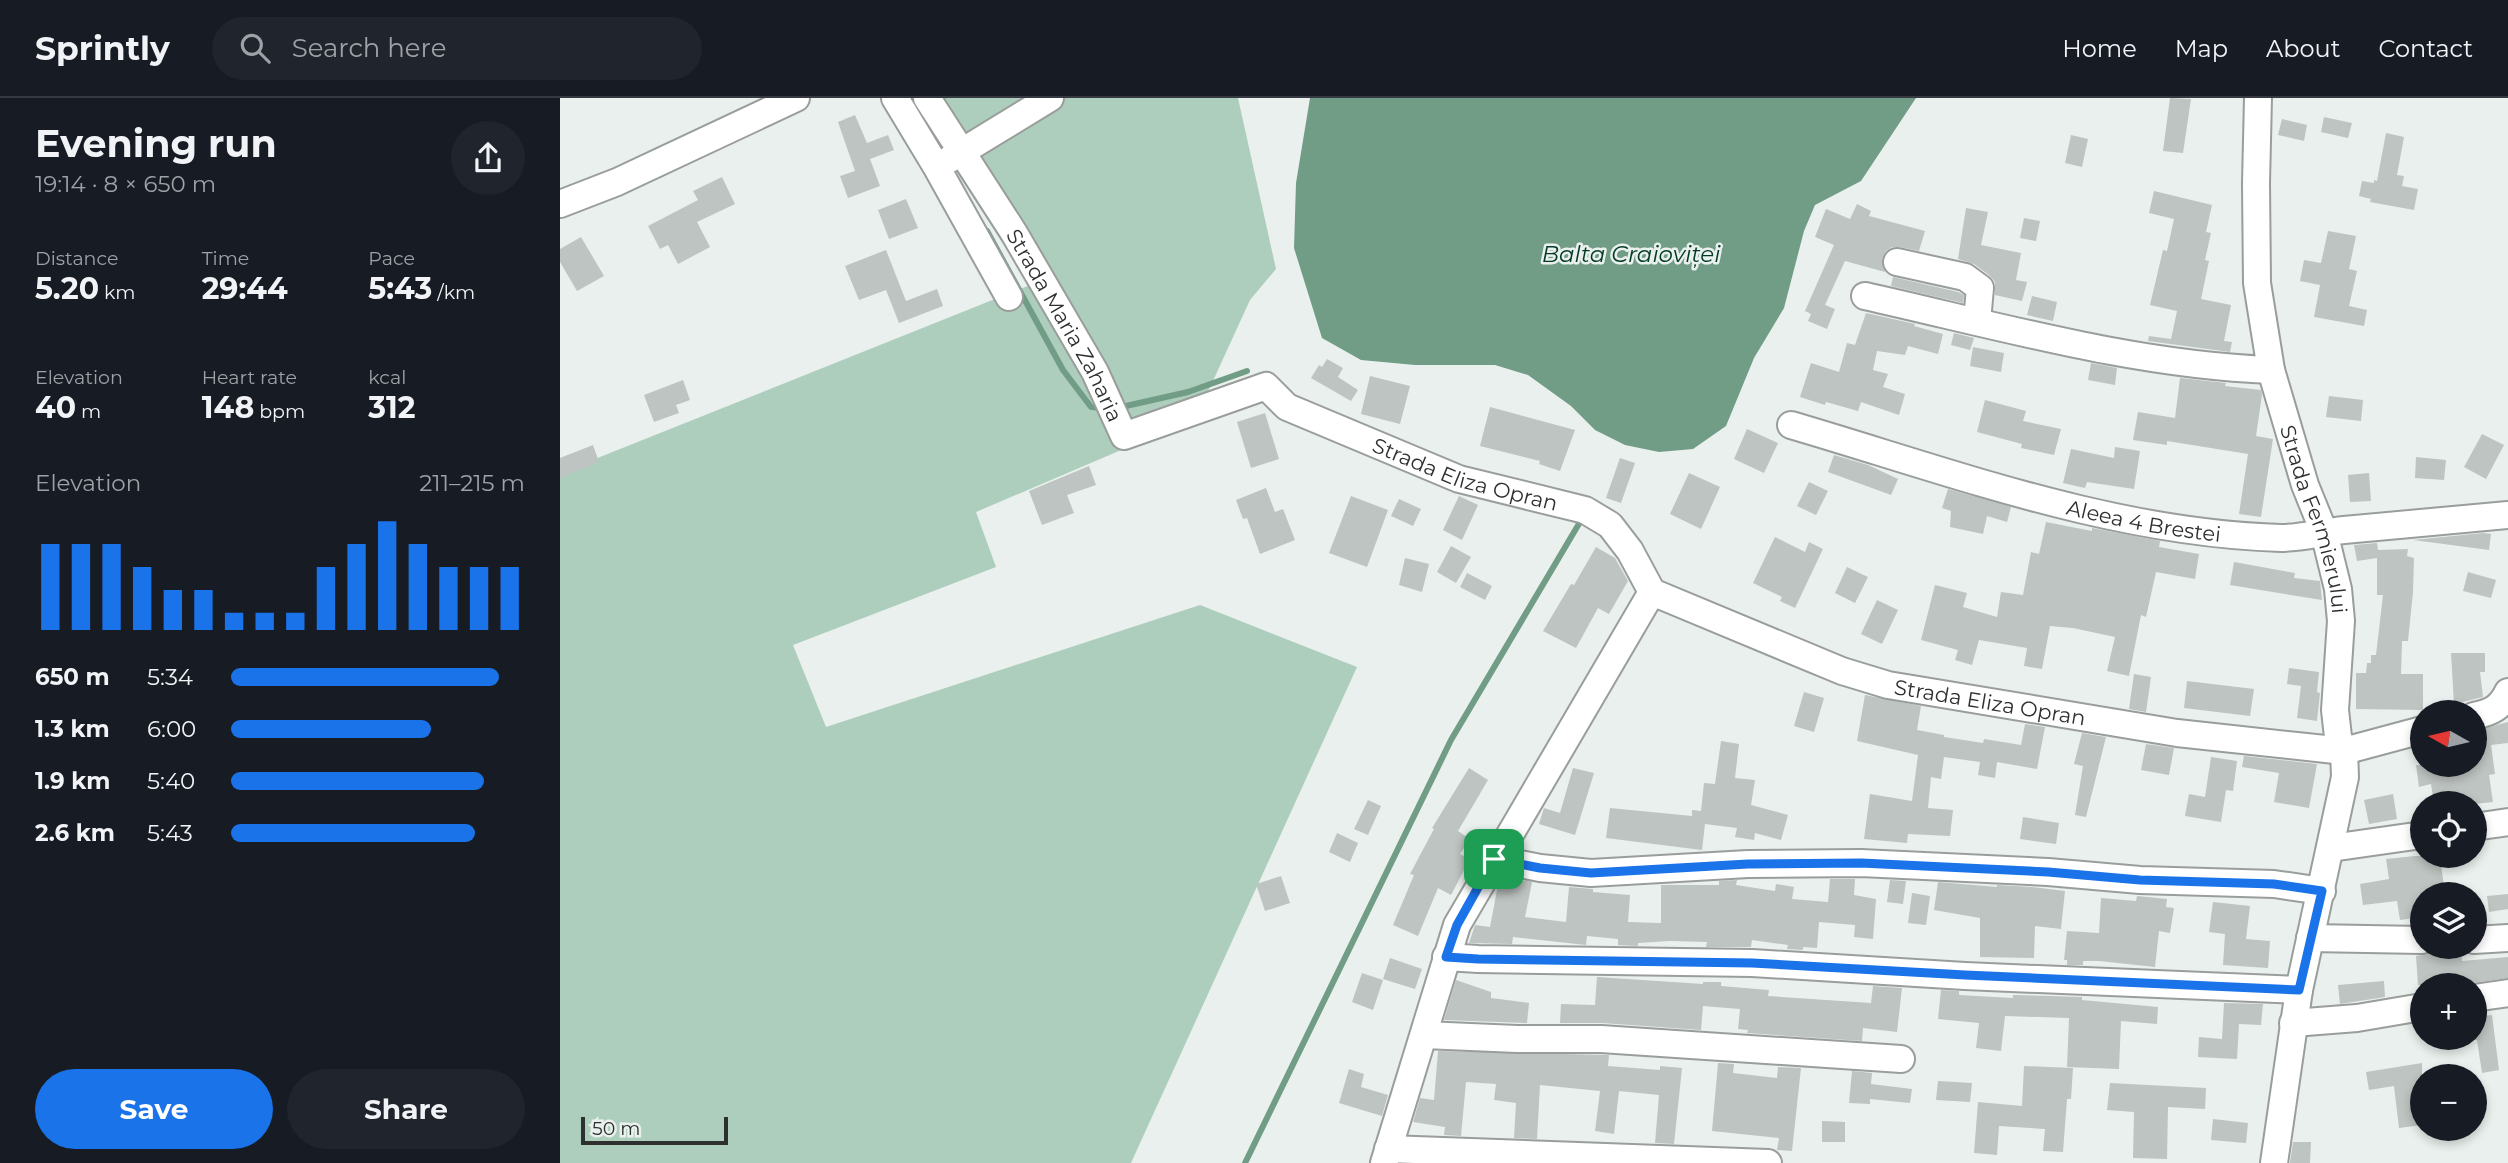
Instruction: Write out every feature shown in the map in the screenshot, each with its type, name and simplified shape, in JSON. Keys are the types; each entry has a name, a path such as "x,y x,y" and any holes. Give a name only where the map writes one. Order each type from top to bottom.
{"street":[{"path":"560,204 617,182 796,98"},
{"path":"896,98 1009,297"},
{"name":"Strada Maria Zaharia","path":"927,98 1014,233 1095,372 1124,436 1266,386 1287,407"},
{"path":"936,166 1050,98"},
{"name":"Strada Fermierului","path":"2258,98 2257,284 2272,370 2305,485 2324,532 2338,589 2341,621 2335,710 2338,737 2344,751 2345,776 2299,990 2274,1163"},
{"path":"1897,262 1965,277 1980,288 1977,321"},
{"path":"1865,296 2163,360 2230,369 2272,370"},
{"name":"Strada Eliza Opran","path":"1287,407 1459,480 1586,510 1610,524 1630,551 1652,592 1842,671 1888,685 2177,733 2344,751"},
{"name":"Aleea 4 Brestei","path":"1791,425 2047,501 2149,525 2246,537 2286,538 2508,515"},
{"path":"1652,592 1457,925 1386,1156 1768,1163"},
{"path":"2487,713 2501,706 2508,692"},
{"path":"2344,751 2410,733"},
{"path":"2487,825 2508,821"},
{"path":"2331,848 2410,837"},
{"path":"1494,859 1540,868 1591,873 1748,864 1861,863 2048,872 2140,880 2274,884 2322,891"},
{"path":"2310,938 2410,940"},
{"path":"2487,939 2508,938"},
{"path":"1446,957 1752,963 2299,990"},
{"path":"2487,996 2508,993"},
{"path":"2293,1023 2357,1018 2410,1009"},
{"path":"1424,1035 1601,1040 1902,1059"}],"shaded area":[{"path":"909,98 1238,98 1276,269 1250,300 1196,418 976,512 996,567 793,645 826,727 1200,605 1357,667 1131,1163 560,1163 560,473 1030,285"}],"water":[{"name":"Balta Craioviței","path":"1310,98 1916,98 1861,181 1815,205 1804,231 1784,308 1754,358 1726,426 1693,449 1659,452 1625,445 1595,430 1571,406 1528,375 1495,365 1415,365 1361,360 1322,338 1294,248 1296,183"}],"building":[{"path":"2170,98 2191,99 2183,153 2163,151"},
{"path":"855,115 867,143 888,135 894,150 870,159 880,186 848,198 840,176 855,171 838,122"},
{"path":"2324,117 2352,123 2348,138 2321,132"},
{"path":"2282,119 2307,125 2304,141 2278,135"},
{"path":"2386,133 2404,137 2397,175 2404,176 2402,186 2418,189 2414,210 2370,202 2371,199 2359,196 2362,181 2377,181"},
{"path":"2071,135 2088,139 2082,167 2065,163"},
{"path":"722,177 735,204 697,222 710,247 678,264 668,245 660,249 648,226 698,200 693,191"},
{"path":"2154,191 2212,205 2206,232 2211,233 2205,260 2209,261 2201,299 2231,305 2224,341 2232,342 2230,352 2148,341 2149,336 2171,339 2177,311 2150,305 2163,250 2167,251 2174,219 2149,213"},
{"path":"906,199 918,228 889,239 878,210"},
{"path":"1857,204 1871,211 1869,216 1925,231 1919,251 1892,247 1886,251 1882,259 1885,272 1845,261 1825,305 1835,309 1827,329 1808,321 1811,314 1805,311 1834,245 1815,237 1826,209 1850,219"},
{"path":"1966,208 1988,212 1981,245 2021,253 2016,280 2027,282 2022,301 1995,295 1995,282 1989,275 1974,264 1958,259"},
{"path":"2024,218 2040,221 2036,241 2020,238"},
{"path":"2328,231 2356,236 2349,269 2357,271 2349,306 2367,310 2364,326 2314,317 2320,285 2300,281 2304,260 2321,263"},
{"path":"581,237 604,276 577,291 560,262 560,249"},
{"path":"886,250 906,301 937,289 943,306 899,323 886,290 859,300 845,266"},
{"path":"1893,277 1958,292 1964,295 1963,303 1891,286"},
{"path":"2032,296 2057,302 2053,321 2027,315"},
{"path":"1866,313 1915,324 1914,326 1943,334 1938,354 1908,346 1905,355 1877,351 1873,370 1888,374 1883,387 1905,394 1899,415 1861,402 1858,411 1800,397 1811,363 1839,372 1847,343 1855,345"},
{"path":"1954,333 1974,338 1970,350 1951,345"},
{"path":"1973,347 2004,353 2001,372 1970,366"},
{"path":"1327,359 1343,368 1338,377 1358,390 1351,401 1311,378 1319,365 1322,367"},
{"path":"2091,363 2117,368 2115,385 2088,380"},
{"path":"1370,376 1410,386 1400,424 1361,414"},
{"path":"2180,378 2261,390 2256,436 2273,439 2261,517 2239,514 2248,454 2167,441 2167,445 2133,440 2138,412 2175,418"},
{"path":"683,380 690,400 676,405 679,413 654,422 644,395"},
{"path":"2329,396 2363,400 2361,421 2326,417"},
{"path":"1985,400 2026,411 2023,421 2061,429 2054,455 2021,448 2022,444 1977,432"},
{"path":"1490,407 1575,430 1560,471 1539,464 1540,461 1480,446"},
{"path":"1265,413 1279,459 1251,468 1237,422"},
{"path":"1747,429 1778,443 1764,473 1734,459"},
{"path":"2482,434 2504,445 2486,479 2464,467"},
{"path":"593,445 599,462 560,478 560,458"},
{"path":"2115,447 2140,451 2134,489 2087,482 2085,488 2063,483 2071,449 2114,458"},
{"path":"1834,455 1868,465 1898,479 1891,495 1828,472"},
{"path":"2416,457 2446,460 2444,480 2415,478"},
{"path":"1620,458 1635,463 1621,503 1606,498"},
{"path":"1089,466 1096,485 1067,495 1074,513 1042,525 1029,491"},
{"path":"1689,473 1720,487 1701,529 1670,514"},
{"path":"2369,473 2371,501 2350,502 2348,475"},
{"path":"1809,482 1828,491 1816,515 1797,506"},
{"path":"1266,488 1275,512 1283,509 1295,540 1260,554 1247,518 1243,519 1236,500"},
{"path":"1948,489 2011,507 2007,522 1987,516 1983,534 1950,527 1951,511 1942,508"},
{"path":"1351,496 1388,510 1367,567 1329,553"},
{"path":"1459,496 1478,505 1462,540 1443,530"},
{"path":"1399,499 1421,509 1413,526 1391,516"},
{"path":"2046,522 2160,541 2159,547 2199,554 2195,579 2156,572 2146,617 2141,615 2129,676 2107,671 2115,637 2073,628 2050,626 2042,669 2024,666 2027,648 1979,640 1972,665 1955,660 1958,650 1921,640 1935,585 1967,593 1963,607 1997,617 2001,592 2023,595 2031,552 2039,554"},
{"path":"2491,534 2489,550 2413,540"},
{"path":"1775,537 1805,552 1809,542 1823,549 1795,608 1780,601 1782,597 1753,583"},
{"path":"2377,543 2378,550 2408,549 2407,556 2414,558 2408,641 2402,641 2401,674 2423,674 2423,700 2410,700 2410,710 2356,709 2356,673 2366,673 2367,663 2371,663 2371,655 2376,655 2383,595 2377,595 2377,558 2357,561 2354,545"},
{"path":"1451,546 1471,557 1456,583 1437,572"},
{"path":"1596,547 1615,558 1628,581 1609,614 1598,608 1576,648 1543,631"},
{"path":"1405,558 1429,564 1422,592 1399,585"},
{"path":"2234,562 2295,573 2294,578 2320,581 2322,600 2230,585"},
{"path":"1847,567 1868,577 1855,603 1835,593"},
{"path":"2468,572 2496,580 2491,598 2463,591"},
{"path":"1467,573 1492,586 1485,600 1460,587"},
{"path":"1877,600 1898,610 1882,644 1861,634"},
{"path":"2451,653 2485,653 2485,672 2480,672 2483,697 2454,700"},
{"path":"2289,668 2319,672 2317,721 2297,718 2301,686 2287,684"},
{"path":"2134,674 2151,677 2146,712 2129,709"},
{"path":"2187,681 2254,689 2250,716 2184,708"},
{"path":"1804,692 1824,698 1814,732 1794,726"},
{"path":"1865,695 1921,706 1917,730 1944,737 1983,743 1984,739 2021,745 2025,724 2045,727 2037,769 1997,762 1995,778 1978,775 1980,762 1944,757 1941,779 1931,777 1928,808 1953,810 1950,836 1908,834 1907,843 1864,839 1870,794 1912,801 1918,755 1857,741"},
{"path":"2508,722 2508,743 2491,745 2495,774 2489,775 2493,802 2487,803 2487,791 2432,791 2431,784 2419,787 2418,777 2487,777 2487,728"},
{"path":"2082,733 2106,737 2086,817 2075,815 2083,766 2074,764"},
{"path":"1721,741 1739,744 1735,778 1755,780 1751,805 1788,815 1781,840 1755,833 1754,840 1735,837 1737,828 1705,824 1702,850 1606,838 1610,808 1692,816 1692,810 1701,811 1704,783 1715,784"},
{"path":"2146,744 2174,748 2169,775 2141,770"},
{"path":"2244,756 2317,764 2309,808 2274,802 2279,773 2242,767"},
{"path":"2211,757 2237,761 2233,791 2226,790 2221,822 2185,816 2189,794 2205,797"},
{"path":"1469,768 1488,780 1458,831 1470,839 1460,854 1470,859 1451,895 1438,888 1418,936 1393,925 1414,875 1410,874 1434,829 1432,828"},
{"path":"1573,768 1594,773 1575,835 1539,824 1544,808 1560,813"},
{"path":"2393,794 2397,819 2369,824 2364,800"},
{"path":"1368,800 1381,806 1368,835 1354,829"},
{"path":"2023,817 2059,823 2056,844 2020,839"},
{"path":"1337,833 1358,843 1350,862 1329,852"},
{"path":"2410,857 2410,868 2442,868 2443,882 2410,882 2410,919 2400,920 2397,901 2363,905 2360,884 2389,879 2386,859"},
{"path":"1281,876 1290,903 1265,911 1256,884"},
{"path":"1503,877 1532,882 1525,917 1566,922 1569,887 1630,895 1628,922 1661,923 1661,885 1719,885 1719,881 1737,880 1736,885 1775,891 1776,884 1794,887 1792,899 1828,902 1830,879 1855,879 1854,895 1876,899 1873,939 1854,937 1855,925 1819,922 1817,948 1803,947 1803,950 1752,940 1751,947 1706,947 1707,942 1670,941 1638,943 1638,946 1618,945 1618,939 1587,936 1586,945 1513,937 1512,944 1469,943 1475,925 1490,927 1498,885"},
{"path":"1890,880 1906,881 1903,904 1887,902"},
{"path":"1938,882 2065,891 2061,929 2035,926 2034,958 1980,957 1980,918 1934,910"},
{"path":"1912,893 1930,896 1926,925 1908,923"},
{"path":"2508,894 2508,909 2489,912 2487,896"},
{"path":"2137,896 2167,899 2166,907 2174,908 2170,933 2159,931 2155,967 2099,961 2067,965 2067,960 2064,960 2067,931 2099,933 2101,898 2136,901"},
{"path":"2213,902 2250,906 2246,939 2270,941 2268,968 2223,965 2225,934 2209,932"},
{"path":"2508,957 2508,978 2487,981 2487,973 2417,973 2416,959 2462,961"},
{"path":"1390,958 1422,969 1415,989 1383,979"},
{"path":"1362,973 1383,980 1373,1010 1352,1002"},
{"path":"1597,977 1703,984 1721,982 1721,986 1769,990 1768,996 1871,1003 1873,986 1902,988 1897,1032 1863,1028 1862,1041 1747,1033 1748,1030 1738,1029 1740,1009 1703,1006 1701,1030 1560,1023 1561,1004 1595,1005"},
{"path":"1456,980 1491,992 1491,998 1529,1003 1527,1023 1444,1020"},
{"path":"2384,981 2385,997 2340,1004 2338,985"},
{"path":"1941,990 1959,991 1959,995 2013,998 2013,995 2082,997 2082,1000 2158,1007 2157,1024 2121,1021 2119,1069 2067,1067 2069,1018 2005,1016 2001,1051 1976,1048 1979,1023 1938,1019"},
{"path":"2224,1003 2263,1004 2261,1025 2239,1024 2237,1059 2198,1057 2199,1037 2222,1039"},
{"path":"2492,1015 2499,1070 2487,1072 2487,1064 2481,1064 2479,1050 2487,1050 2487,1016"},
{"path":"1438,1051 1609,1055 1608,1066 1660,1070 1660,1066 1682,1068 1674,1144 1655,1143 1659,1095 1619,1091 1614,1134 1595,1131 1600,1091 1540,1085 1537,1139 1514,1138 1516,1103 1494,1100 1496,1084 1466,1082 1461,1136 1444,1135 1445,1127 1413,1122 1420,1098 1434,1100"},
{"path":"1718,1063 1734,1064 1733,1073 1777,1078 1778,1067 1801,1068 1792,1151 1777,1150 1779,1138 1712,1131"},
{"path":"2410,1065 2410,1127 2399,1128 2394,1086 2369,1090 2366,1072"},
{"path":"2024,1066 2073,1068 2071,1099 2067,1099 2063,1152 2043,1151 2045,1129 1999,1126 1997,1155 1974,1153 1978,1102 2022,1106"},
{"path":"1349,1069 1364,1074 1361,1087 1388,1095 1382,1116 1339,1103"},
{"path":"1852,1071 1872,1073 1871,1084 1912,1089 1910,1103 1870,1099 1870,1104 1849,1103"},
{"path":"1938,1081 1972,1083 1970,1102 1936,1100"},
{"path":"2110,1083 2206,1088 2205,1109 2168,1107 2167,1159 2133,1158 2134,1112 2107,1110"},
{"path":"2213,1119 2248,1123 2246,1143 2211,1140"},
{"path":"1822,1121 1845,1122 1845,1142 1822,1142"},
{"path":"2293,1142 2311,1142 2310,1163 2290,1163"}],"waterway":[{"path":"987,231 1063,370 1091,407 1103,408"},
{"path":"1117,408 1188,392 1247,371"},
{"path":"1245,1163 1451,740 1580,522"}],"route":[{"path":"1494,859 1540,868 1591,873 1649,872 1748,864 1861,863 2048,872 2140,880 2274,884 2322,891 2299,990 1752,963 1446,957 1457,925 1494,859"}]}
